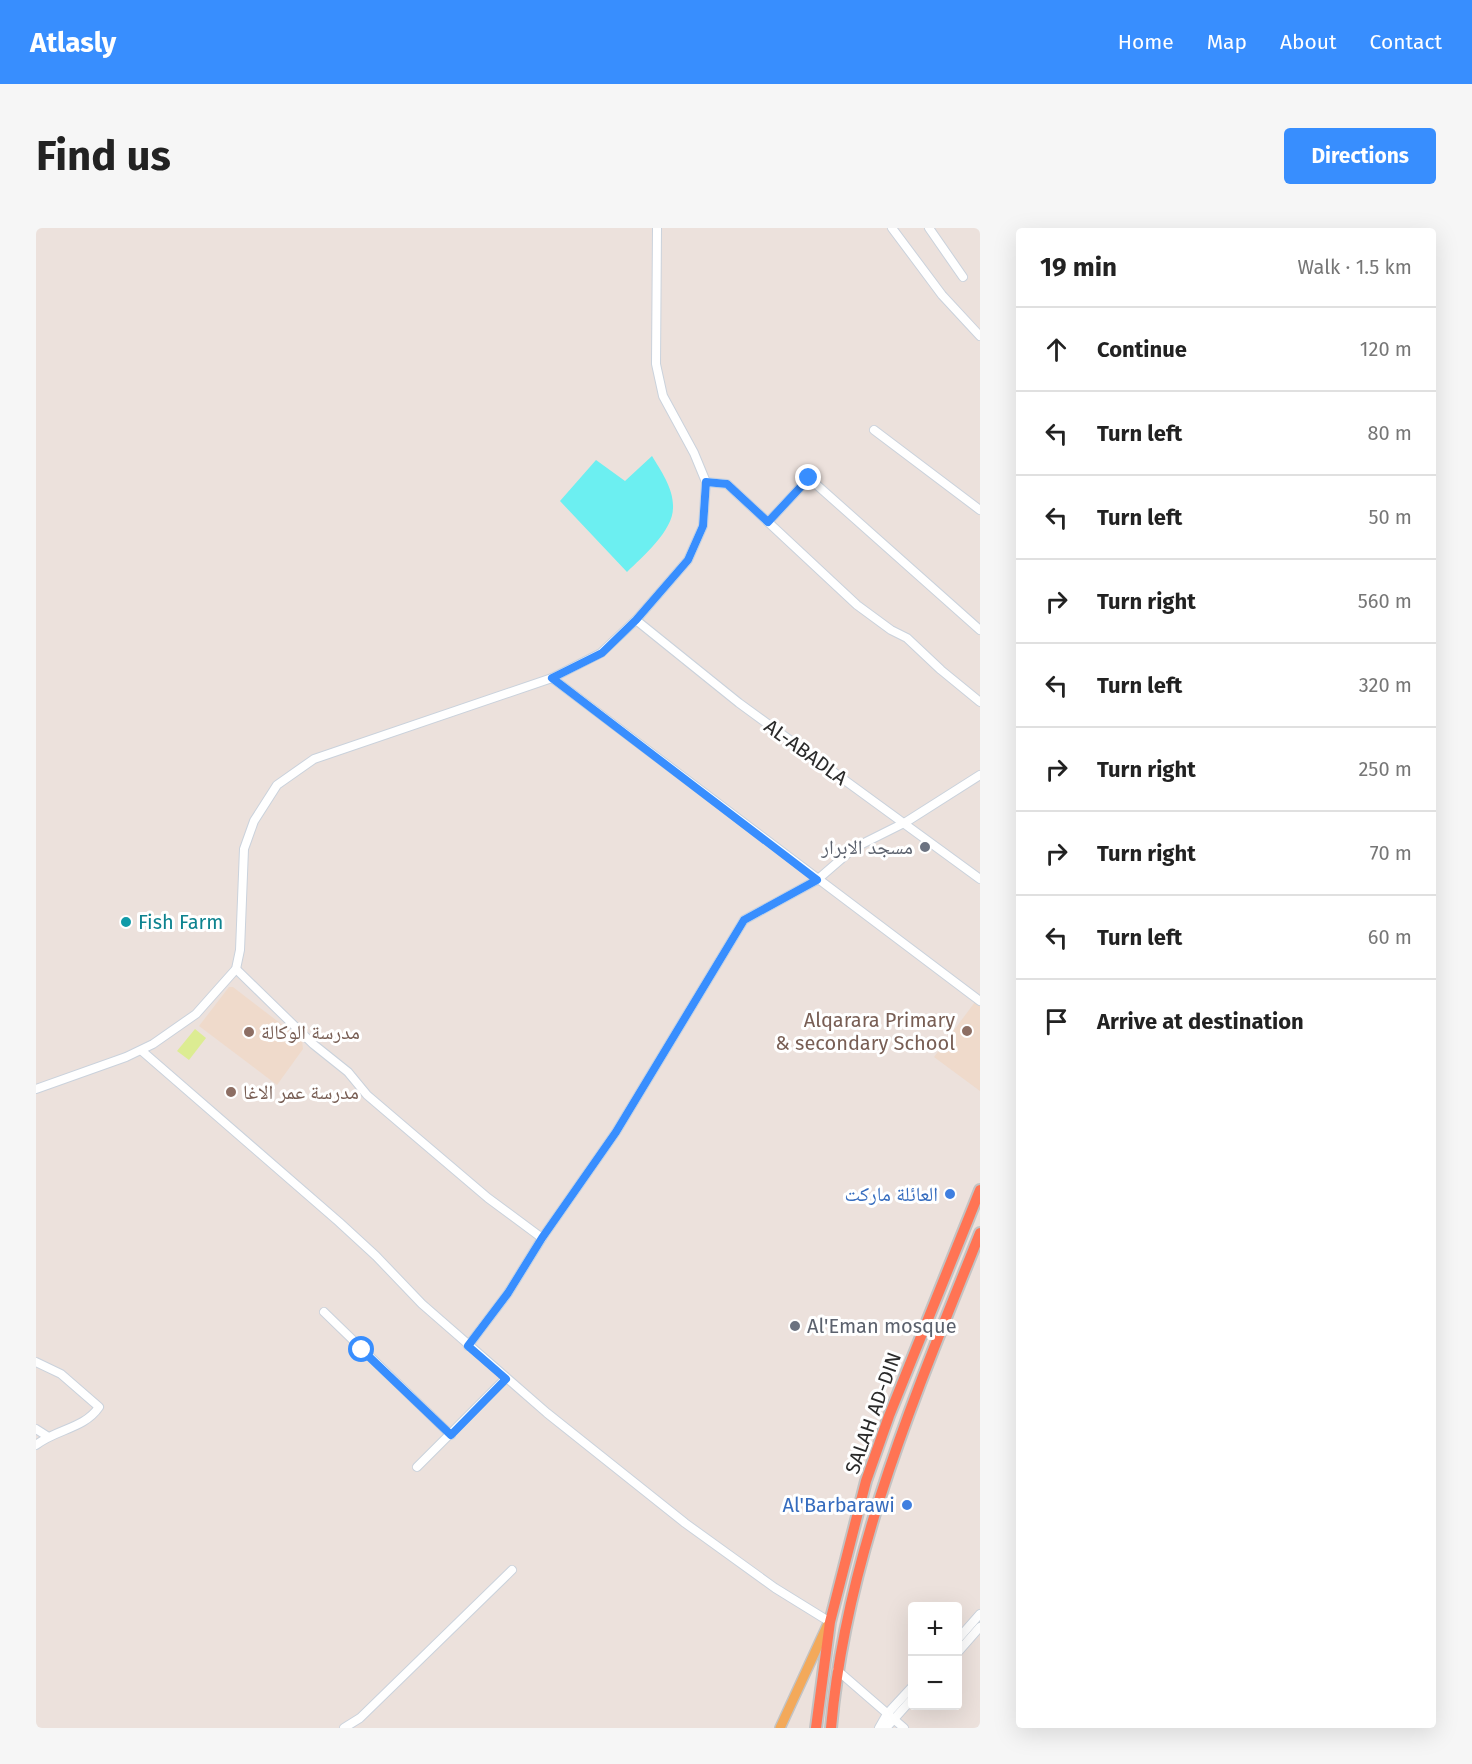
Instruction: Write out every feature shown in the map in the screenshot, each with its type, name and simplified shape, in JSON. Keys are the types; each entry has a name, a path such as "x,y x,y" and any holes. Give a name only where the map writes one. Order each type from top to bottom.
{"highway":[{"name":"SALAH AD-DIN","path":"816,1728 830,1622 866,1481 889,1416 980,1190"},
{"name":"SALAH AD-DIN","path":"831,1728 844,1627 864,1554 907,1422 980,1233"},
{"path":"889,1416 896,1426 907,1422"}],"main road":[{"path":"780,1728 830,1622"}],"street":[{"path":"36,1089 142,1051 181,1027 212,999 236,969 240,950 244,849 254,821 277,785 314,759 552,678 602,653 636,620 688,560 703,526 706,482 663,396 656,364 657,228"},
{"path":"892,228 942,295 980,336"},
{"path":"929,228 963,278"},
{"path":"874,430 980,510"},
{"path":"768,522 809,478 980,630"},
{"path":"706,482 727,484 857,605 891,630 908,638 941,670 980,702"},
{"name":"AL-ABADLA","path":"636,620 739,703 906,822 980,879"},
{"path":"552,678 980,1001"},
{"path":"468,1346 508,1293 542,1238 616,1132 744,920 817,880 854,848 906,822 980,775"},
{"path":"236,969 391,1116 488,1198 542,1238"},
{"path":"142,1051 376,1256 422,1304 506,1379 685,1523 775,1588 830,1622"},
{"path":"324,1312 451,1435"},
{"path":"36,1362 62,1374 99,1407 92,1418 47,1436 36,1445"},
{"path":"417,1467 506,1379"},
{"path":"36,1429 47,1436"},
{"path":"344,1728 360,1718 512,1570"},
{"path":"962,1634 980,1614"},
{"path":"962,1647 980,1627"},
{"path":"837,1669 904,1728"},
{"path":"886,1728 890,1717 908,1692"},
{"path":"879,1728 908,1702"}],"shaded area":[{"name":"مدرسة الوكالة","path":"229,987 233,987 302,1040 303,1049 277,1085 199,1026"},
{"name":"Alqarara Primary & secondary School","path":"975,1002 980,1005 980,1091 934,1057"}],"green space":[{"path":"195,1029 206,1038 189,1060 177,1051"}],"water":[{"path":"652,456 671,494 672,517 656,543 627,572 560,501 596,460 625,481"}],"place":[{"name":"مسجد الابرار","path":"925,847"},
{"name":"Fish Farm","path":"126,922"},
{"name":"Alqarara Primary & secondary School","path":"967,1031"},
{"name":"مدرسة الوكالة","path":"249,1032"},
{"name":"مدرسة عمر الاغا","path":"231,1092"},
{"name":"العائلة ماركت","path":"950,1194"},
{"name":"Al'Eman mosque","path":"795,1326"},
{"name":"Al'Barbarawi","path":"907,1505"}],"route":[{"path":"362,1350 451,1435 506,1379 468,1346 508,1293 542,1238 616,1132 744,920 817,880 552,678 602,653 636,620 688,560 703,526 706,482 727,484 768,522 809,478"}]}
